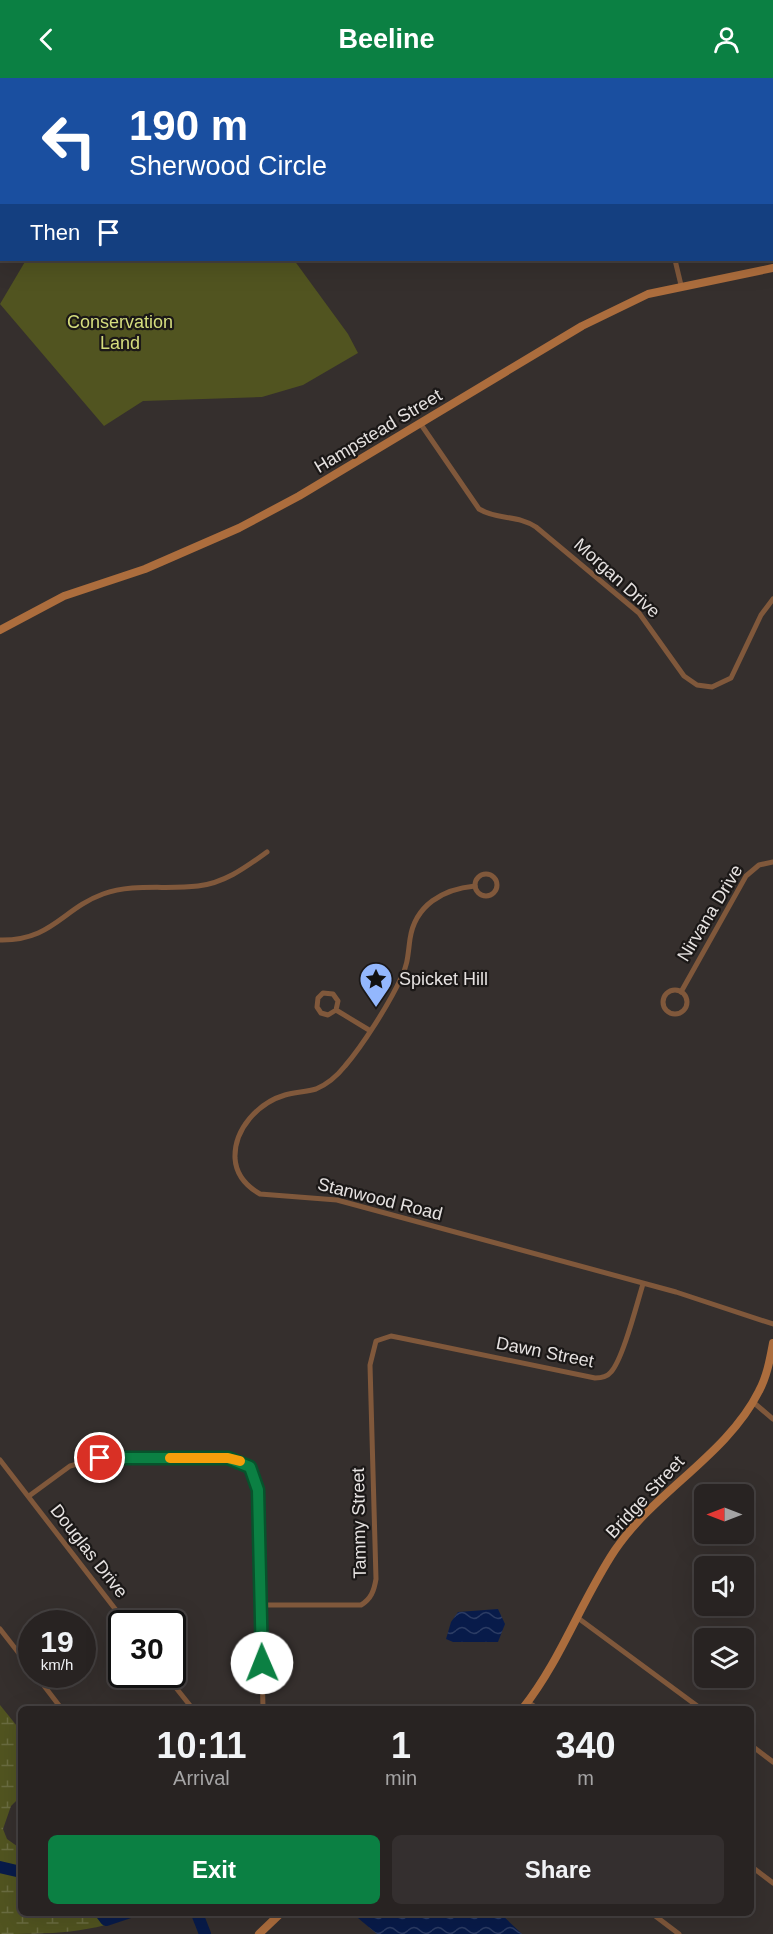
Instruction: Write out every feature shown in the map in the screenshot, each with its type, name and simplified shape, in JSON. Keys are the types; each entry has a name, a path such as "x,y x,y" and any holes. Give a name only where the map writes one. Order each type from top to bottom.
{"main road":[{"name":"Hampstead Street","path":"0,630 64,596 145,569 230,532 299,496 605,313 648,294 681,285 773,268"},
{"name":"Bridge Street","path":"526,1705 620,1544 639,1522 721,1441 753,1402 763,1382 773,1343"},
{"path":"259,1934 278,1916"}],"street":[{"path":"675,261 681,285"},
{"name":"Morgan Drive","path":"420,423 479,509 495,515 521,519 536,526 639,613 684,676 697,685 712,687 731,678 761,615 773,599"},
{"path":"0,940 34,936 49,929 95,898 125,888 196,886 220,881 242,870 267,852"},
{"name":"Nirvana Drive","path":"681,992 746,876 759,865 773,862"},
{"name":"Stanwood Road","path":"484,874 491,875 497,882 496,891 488,897 479,894 475,886 476,879 484,874"},
{"name":"Stanwood Road","path":"475,886 443,893 423,908 411,932 408,957 400,981 346,1065 329,1082 316,1089 276,1098 253,1115 242,1132 236,1151 237,1169 246,1184 270,1196 301,1196 337,1200 643,1284 773,1324"},
{"name":"Nirvana Drive","path":"673,990 681,992 686,998 684,1010 677,1014 670,1013 663,1004 664,997 673,990"},
{"path":"326,993 334,995 338,1001 336,1010 328,1015 319,1011 316,1002 319,996 326,993"},
{"path":"336,1010 369,1030"},
{"name":"Dawn Street","path":"380,1339 391,1336 603,1378 610,1374 618,1360 643,1284"},
{"name":"Tammy Street","path":"261,1605 361,1605 369,1601 376,1579 370,1365 372,1348 380,1339"},
{"path":"753,1402 773,1419"},
{"path":"29,1496 70,1466 100,1458 228,1458 243,1462 254,1474 258,1490 263,1706"},
{"name":"Douglas Drive","path":"0,1460 116,1610"},
{"path":"578,1618 697,1706"},
{"path":"0,1629 18,1652"},
{"path":"45,1688 59,1706"},
{"path":"176,1688 190,1706"},
{"path":"754,1748 773,1762"},
{"path":"754,1869 773,1883"},
{"path":"655,1916 679,1934"}],"green space":[{"name":"Conservation Land","path":"25,261 295,261 348,334 358,353 303,385 262,397 143,401 104,426 0,304"},
{"path":"0,1705 18,1727 18,1799 11,1806 3,1829 7,1839 18,1847 18,1916 128,1916 88,1929 53,1933 0,1934"}],"water":[{"path":"498,1609 505,1624 498,1642 453,1642 446,1639 451,1622 458,1612"},
{"path":"356,1916 503,1916 522,1934 377,1934"}],"waterway":[{"path":"0,1867 18,1871"},
{"path":"103,1916 106,1920 118,1916"},
{"path":"198,1916 205,1934"}],"slow traffic":[{"path":"170,1458 228,1458 240,1461"}],"place":[{"name":"Spicket Hill","path":"376,1008"}],"route":[{"path":"100,1458 228,1458 236,1459 250,1467 258,1490 262,1663"}]}
